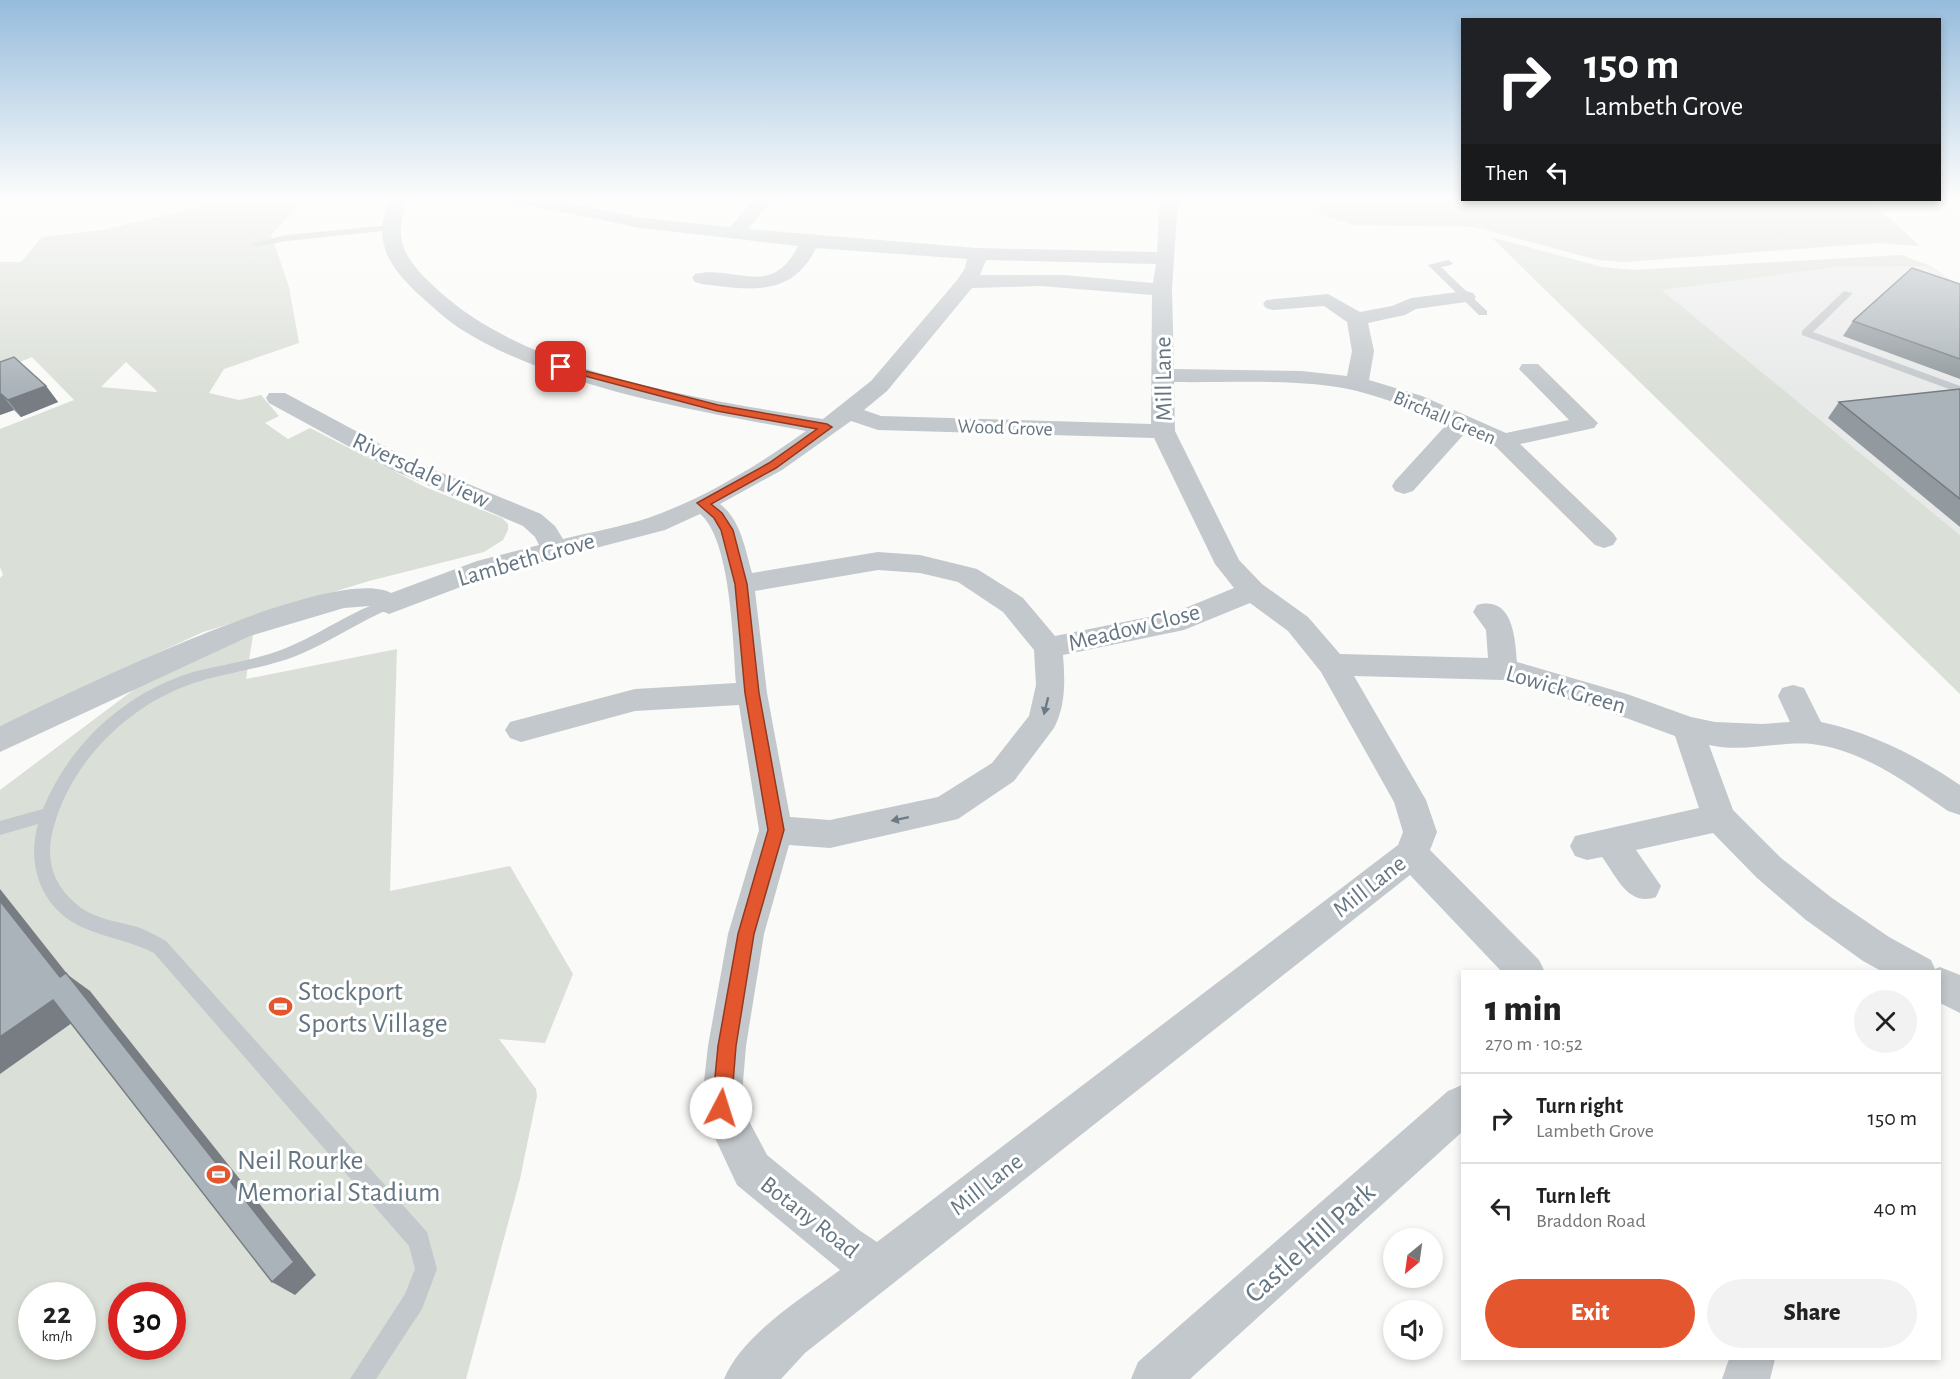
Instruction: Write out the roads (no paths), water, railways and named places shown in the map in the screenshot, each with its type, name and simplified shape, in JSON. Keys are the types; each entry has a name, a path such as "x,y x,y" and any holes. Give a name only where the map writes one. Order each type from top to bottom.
{"street":[{"path":"399,261 417,282 458,318 501,342 561,367 666,396 827,427"},
{"path":"702,278 759,282 775,279 793,269 798,261"},
{"name":"Lambeth Grove","path":"389,604 487,567 656,524 703,503 772,465 848,412 879,386 966,282 975,268 976,261"},
{"name":"Mill Lane","path":"748,1379 789,1337 1412,854 1420,832 1410,800 1332,665 1298,624 1252,591 1228,564 1163,431 1162,290 1166,261"},
{"path":"966,282 1016,278 1069,279 1162,290"},
{"path":"1273,304 1328,300 1357,319 1398,311 1411,304 1466,297"},
{"path":"1357,319 1363,351 1357,384"},
{"path":"1503,441 1586,423 1530,369"},
{"name":"Birchall Green","path":"1161,375 1302,378 1357,384 1414,401 1463,421 1503,441 1604,539"},
{"name":"Riversdale View","path":"277,398 399,465 532,520 546,532 555,550"},
{"name":"Wood Grove","path":"848,412 878,423 1163,431"},
{"path":"1404,486 1463,421"},
{"name":"Botany Road","path":"703,503 718,515 727,530 741,584 752,693 776,830 746,934 727,1046 721,1108 752,1170 843,1246 878,1268"},
{"name":"Meadow Close","path":"741,584 878,561 920,564 967,575 1013,605 1048,648 1051,685 1043,720 1003,772 946,809 830,834 776,830"},
{"name":"Meadow Close","path":"1048,648 1184,620 1252,591"},
{"path":"0,740 104,689 240,629 344,599 375,596 389,604"},
{"path":"1487,612 1500,628 1503,669"},
{"name":"Lowick Green","path":"1332,665 1503,669 1616,702 1688,728 1715,734 1762,736 1810,732 1841,738 1873,748 1910,767 1960,802"},
{"path":"521,730 635,700 752,693"},
{"path":"1793,696 1810,732"},
{"path":"1688,728 1719,818 1769,868 1819,909 1876,949 1913,970"},
{"path":"1644,886 1599,843 1719,818"},
{"path":"1412,854 1524,970"},
{"path":"1941,985 1960,995"},
{"name":"Castle Hill Park","path":"1155,1379 1461,1107"},
{"path":"1746,1379 1752,1360"}],"lane":[{"path":"1448,263 1433,265 1483,313"},
{"path":"1848,293 1806,333 1960,390"},
{"path":"362,1379 414,1301 426,1269 418,1240 160,947 138,936 82,920 68,908 52,889 40,869 40,843 64,782 80,758 101,734 140,702 176,684 298,649 363,614 389,604"},
{"path":"0,828 50,814"}],"place":[{"name":"Stockport Sports Village","path":"280,1006"},
{"name":"Neil Rourke Memorial Stadium","path":"219,1175"}]}
